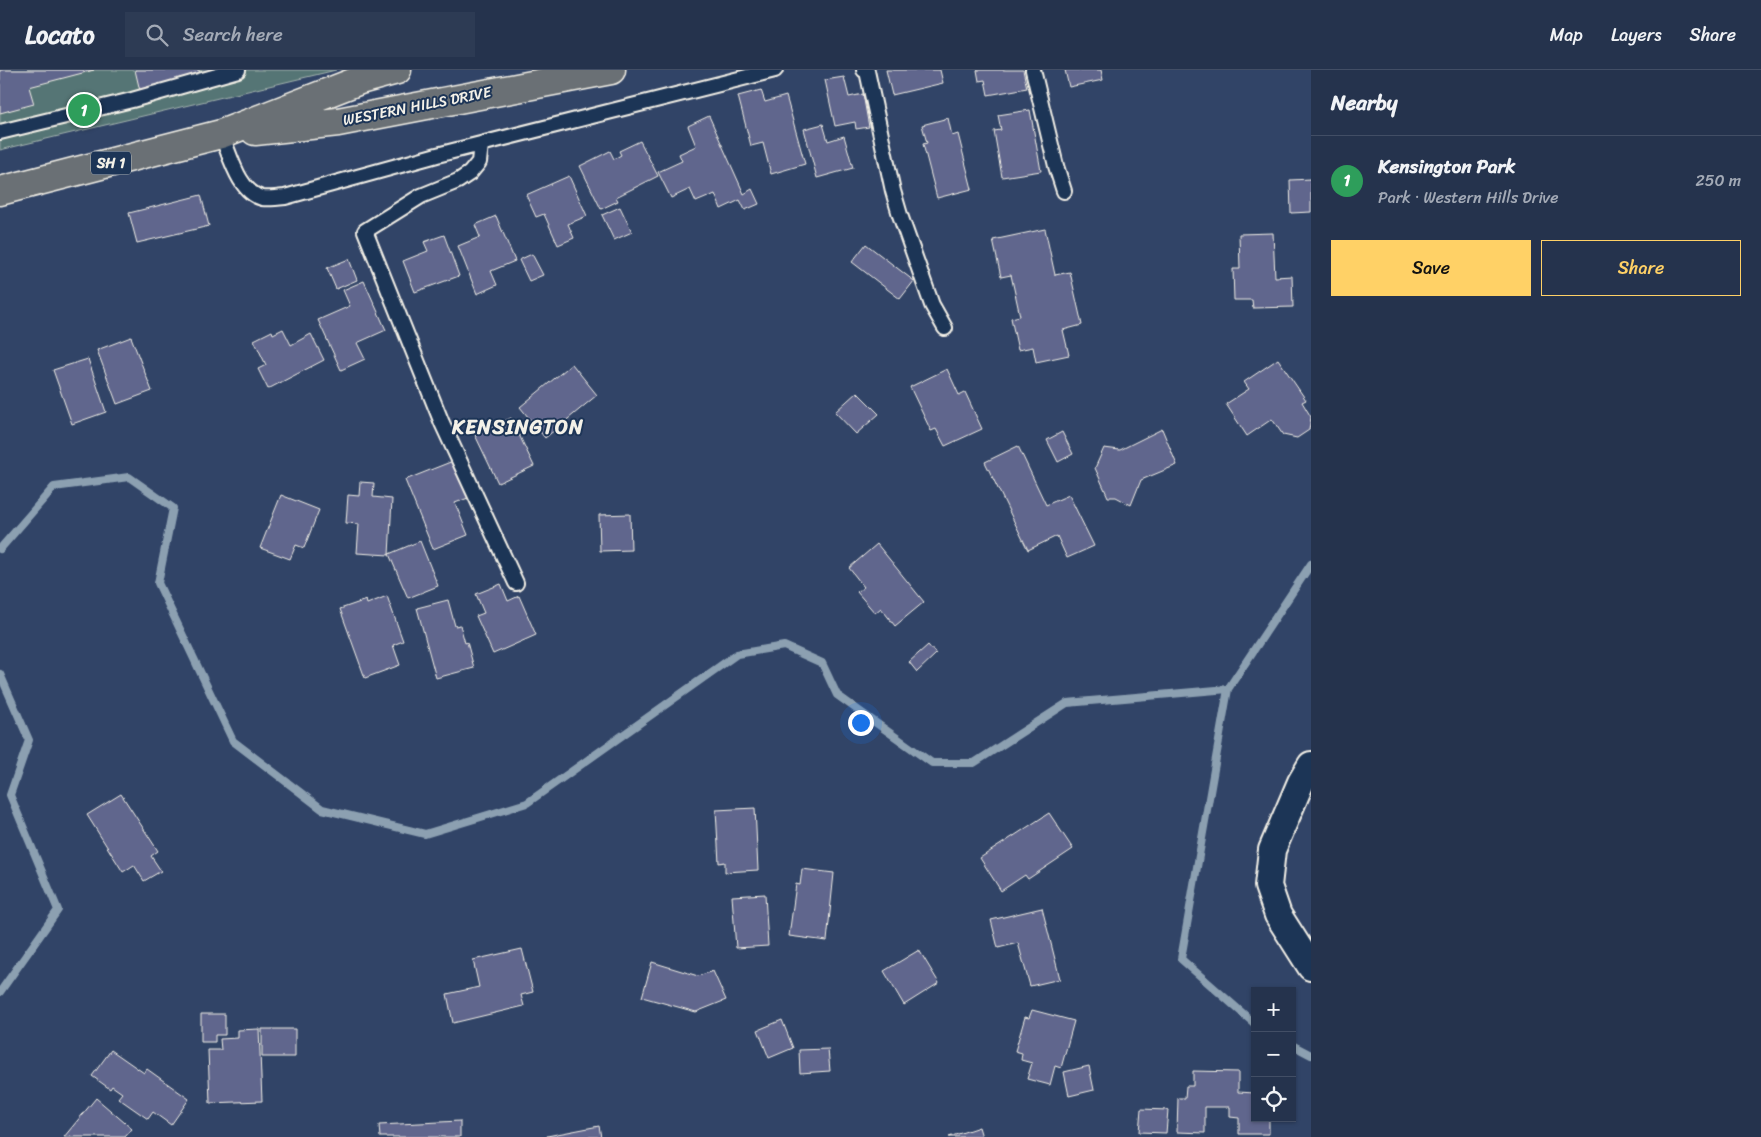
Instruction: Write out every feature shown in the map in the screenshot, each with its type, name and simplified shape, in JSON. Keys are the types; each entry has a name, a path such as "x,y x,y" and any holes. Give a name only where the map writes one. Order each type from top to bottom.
{"highway":[{"name":"WESTERN HILLS DRIVE","path":"0,191 221,134 360,80 397,70"},
{"name":"SH 1","path":"531,84 557,70"},
{"name":"WESTERN HILLS DRIVE","path":"221,134 338,122 611,70"}],"street":[{"path":"1311,765 1301,782 1272,850 1268,886 1278,915 1311,967"}],"lane":[{"path":"0,132 132,100 238,70"},
{"path":"221,134 236,172 247,189 261,198 285,197 481,144 776,70"},
{"path":"864,70 867,71 892,191 932,305 945,328"},
{"path":"1033,70 1056,166 1064,191"},
{"path":"481,144 479,162 470,173 458,181 421,196 365,231 442,424 516,583"}],"green space":[{"path":"0,70 336,70 0,150"}],"building":[{"path":"0,70 94,70 29,87 34,104 0,113"},
{"path":"135,70 199,70 200,75 140,91"},
{"path":"886,70 940,70 943,83 892,95"},
{"path":"977,70 1023,70 1027,88 988,95 985,80 979,81"},
{"path":"1065,70 1101,70 1103,80 1069,87"},
{"path":"844,77 849,97 863,94 869,127 856,129 855,122 835,126 825,80"},
{"path":"761,90 765,102 786,96 805,164 771,174 763,143 751,146 738,96"},
{"path":"1030,110 1041,171 1002,177 994,131 1001,130 998,115"},
{"path":"709,116 744,194 752,189 759,204 745,210 740,200 721,209 715,194 696,202 690,189 671,198 658,172 682,161 679,154 696,146 688,126"},
{"path":"948,118 952,136 958,134 972,189 937,198 923,144 927,143 922,125"},
{"path":"823,124 828,141 844,136 853,168 817,178 804,129"},
{"path":"640,141 658,176 616,197 618,201 601,209 580,166 610,151 614,159 621,155 619,151"},
{"path":"569,176 587,216 568,224 574,238 558,245 544,214 536,217 526,195"},
{"path":"1311,179 1311,212 1291,213 1290,180"},
{"path":"201,195 209,226 137,243 129,213"},
{"path":"620,207 632,232 614,240 602,215"},
{"path":"496,216 515,261 491,271 497,285 477,294 458,246 480,237 475,225"},
{"path":"1045,229 1055,275 1070,272 1082,325 1063,330 1069,355 1036,362 1033,347 1018,350 1011,318 1020,316 1011,275 1001,277 993,240"},
{"path":"1273,233 1275,277 1292,276 1293,307 1253,308 1252,300 1234,300 1233,269 1240,269 1239,234"},
{"path":"444,235 459,276 415,292 403,261 428,251 424,242"},
{"path":"866,244 914,281 900,299 852,262"},
{"path":"532,254 543,275 529,281 519,260"},
{"path":"349,259 357,280 336,289 327,268"},
{"path":"364,281 386,330 357,343 365,359 341,370 318,320 350,306 343,290"},
{"path":"283,329 291,345 311,334 324,360 268,389 258,369 266,365 254,340 272,331 273,334"},
{"path":"131,337 152,391 117,404 97,350"},
{"path":"88,359 106,412 72,424 53,370"},
{"path":"1278,359 1306,400 1302,402 1311,417 1309,430 1297,438 1283,435 1272,419 1247,436 1226,404 1249,389 1244,382"},
{"path":"572,364 597,395 545,438 520,407"},
{"path":"947,369 959,395 965,392 982,429 945,446 936,429 931,431 910,387"},
{"path":"857,392 879,414 856,434 835,412"},
{"path":"511,418 534,466 498,483 475,435"},
{"path":"1162,429 1177,465 1141,480 1131,505 1116,497 1108,497 1095,468 1104,448 1120,450"},
{"path":"1062,432 1073,454 1058,462 1047,440"},
{"path":"1018,446 1046,505 1069,495 1094,546 1067,558 1057,536 1028,550 985,462"},
{"path":"453,461 468,498 455,503 468,535 433,549 405,480"},
{"path":"360,482 374,483 373,497 392,499 389,555 357,553 359,524 346,523 348,495 359,496"},
{"path":"281,495 319,510 304,548 296,545 290,559 260,548"},
{"path":"630,514 631,550 600,551 599,515"},
{"path":"420,541 438,586 408,598 389,554"},
{"path":"877,544 924,602 895,626 881,608 875,613 857,592 864,587 849,568"},
{"path":"501,584 508,601 519,596 536,635 493,654 476,616 484,613 476,594"},
{"path":"387,596 403,641 393,645 400,665 365,678 340,609 366,600 367,604"},
{"path":"448,600 455,626 460,625 465,643 467,642 474,668 436,678 417,608"},
{"path":"928,645 936,654 917,672 909,662"},
{"path":"121,794 158,851 151,856 161,871 144,881 134,865 123,872 87,815"},
{"path":"755,808 758,870 725,872 725,862 719,863 716,810"},
{"path":"1049,813 1073,849 1028,879 1025,875 1001,891 980,858"},
{"path":"802,869 834,873 827,941 789,936 796,884 800,885"},
{"path":"765,894 768,946 736,948 732,896"},
{"path":"1042,908 1060,979 1030,986 1018,943 998,948 991,920"},
{"path":"522,949 533,992 521,995 524,1006 453,1023 447,994 479,987 473,960"},
{"path":"919,950 939,983 904,1005 884,971"},
{"path":"652,962 698,976 713,971 726,1000 696,1012 642,997"},
{"path":"1032,1010 1074,1021 1061,1068 1055,1066 1050,1085 1027,1079 1032,1063 1021,1060 1022,1053 1015,1051 1025,1017 1029,1018"},
{"path":"201,1014 225,1014 225,1035 215,1035 215,1042 201,1042"},
{"path":"782,1020 793,1048 769,1058 758,1030"},
{"path":"259,1029 262,1101 210,1103 208,1050 221,1050 220,1039 238,1038 238,1030"},
{"path":"262,1029 295,1029 295,1057 262,1057"},
{"path":"828,1049 830,1071 800,1073 799,1050"},
{"path":"111,1050 144,1073 147,1069 189,1099 171,1125 153,1112 148,1119 118,1098 122,1093 112,1086 110,1089 92,1076"},
{"path":"1089,1066 1094,1090 1069,1096 1064,1072"},
{"path":"1193,1071 1238,1072 1238,1092 1251,1093 1251,1122 1269,1122 1269,1134 1239,1134 1239,1118 1230,1117 1230,1107 1205,1107 1205,1133 1177,1132 1178,1098 1185,1098 1186,1086 1193,1086"},
{"path":"96,1098 132,1129 125,1137 64,1137"},
{"path":"1141,1109 1168,1110 1166,1133 1139,1132"},
{"path":"460,1121 460,1137 380,1137 379,1125"},
{"path":"599,1126 601,1137 547,1137 547,1136"},
{"path":"979,1127 982,1137 949,1137"}],"waterway":[{"path":"0,549 54,487 129,477 173,508 158,583 233,741 322,809 425,834 527,803 737,654 784,646 822,663 837,695 932,763 974,763 1067,703 1228,689"},
{"path":"1251,1020 1181,959 1228,689 1311,564"},
{"path":"0,674 29,740 10,795 58,910 0,992"},
{"path":"1296,1047 1311,1055"}],"place":[{"name":"Kensington Park","path":"84,110"}],"district":[{"name":"KENSINGTON","path":"518,427"}]}
